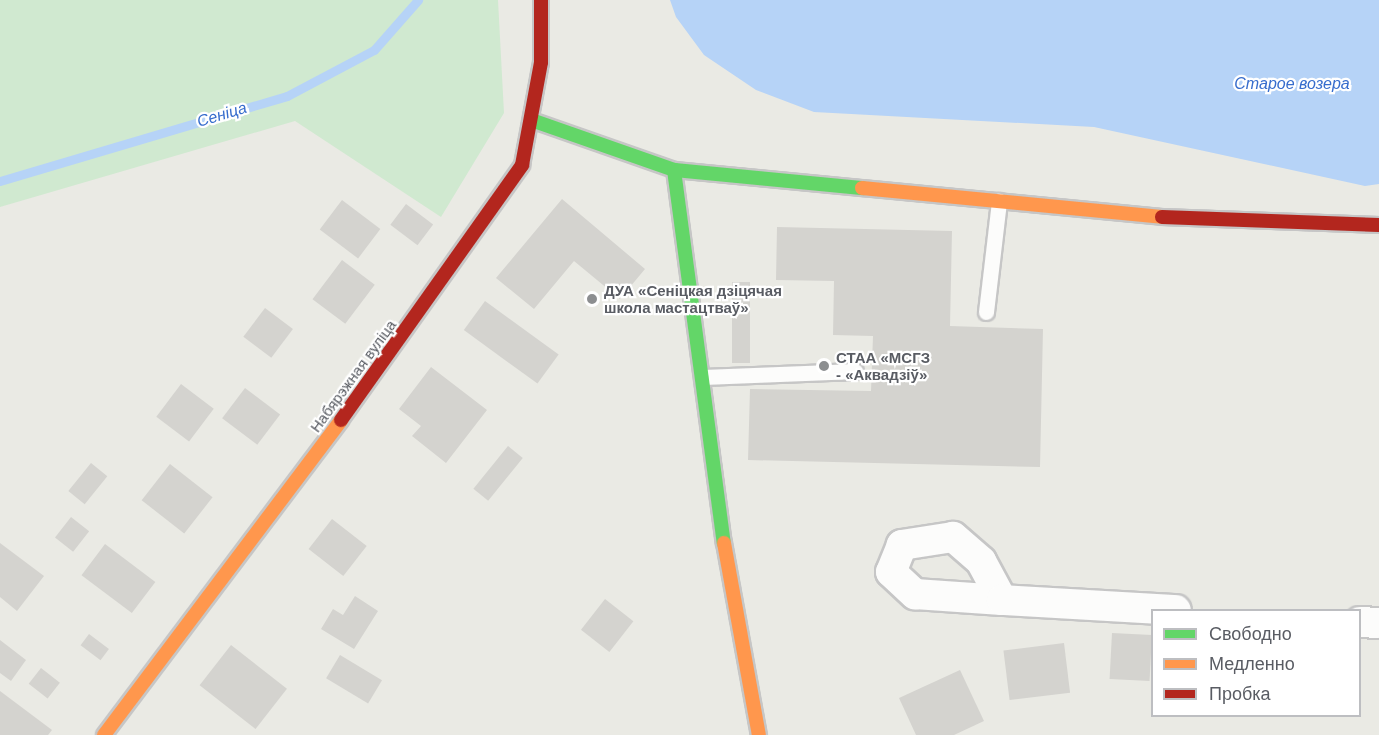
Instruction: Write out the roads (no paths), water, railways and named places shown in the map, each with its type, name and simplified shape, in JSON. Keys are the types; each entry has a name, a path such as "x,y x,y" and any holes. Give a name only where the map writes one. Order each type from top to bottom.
{"street":[{"name":"Набярэжная вуліца","path":"104,735 470,244 522,165 534,121 541,0"},
{"path":"534,121 674,170 1217,222 1379,225"},
{"path":"674,170 704,377 716,501 759,735"},
{"path":"1002,600 1159,609"},
{"path":"1361,622 1379,623"}],"lane":[{"path":"986,312 999,201"},
{"path":"704,377 855,371"}],"water":[{"name":"Старое возера","path":"670,0 1379,0 1379,184 1365,186 1094,127 814,112 756,90 704,55 676,17"}],"waterway":[{"name":"Сеніца","path":"0,181 287,96 374,50 418,0"}],"place":[{"name":"ДУА «Сеніцкая дзіцячая школа мастацтваў»","path":"592,299"},
{"name":"СТАА «МСГЗ - «Аквадзіў»","path":"824,366"}]}
